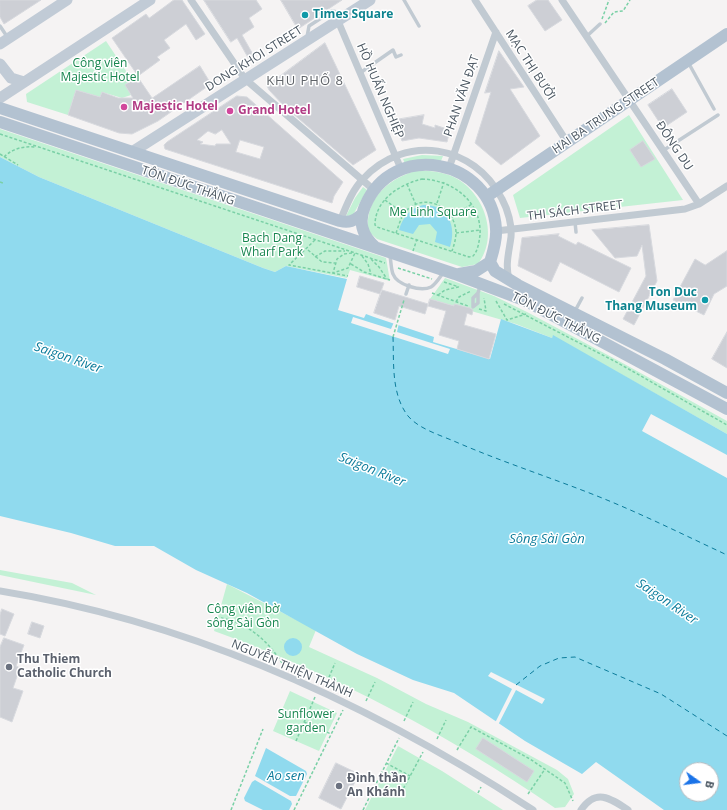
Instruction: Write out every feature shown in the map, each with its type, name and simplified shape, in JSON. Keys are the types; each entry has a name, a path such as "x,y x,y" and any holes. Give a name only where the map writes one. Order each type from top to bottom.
{"main road":[{"name":"HAI BA TRUNG STREET","path":"486,197 727,34"},
{"name":"TÔN ÐỨC THẮNG","path":"0,108 340,221 347,222 355,220 361,216"},
{"name":"TÔN ÐỨC THẮNG","path":"0,122 373,253"},
{"path":"373,253 364,234 361,224 361,216 374,190 391,175 401,169 423,165 439,165 449,168 470,180 486,197 495,218 496,231 490,262 476,271 450,272"},
{"name":"TÔN ĐỨC THẮNG","path":"373,253 389,252 450,272 480,288 571,318 665,359 727,393"},
{"name":"TÔN ĐỨC THẮNG","path":"490,262 495,271 509,280 727,409"}],"street":[{"path":"4,42 66,0"},
{"path":"0,98 150,0"},
{"path":"191,0 245,79 374,190"},
{"name":"DONG KHOI STREET","path":"132,152 370,0"},
{"name":"MẠC THỊ BƯỞI","path":"475,0 567,142"},
{"name":"ĐÔNG DU","path":"562,0 699,204"},
{"name":"HỒ HUẤN NGHIỆP","path":"338,21 401,169"},
{"name":"PHAN VĂN ÐẠT","path":"449,168 496,32"},
{"path":"0,64 11,78 24,82"},
{"path":"340,221 354,192 362,180 381,163 406,152 428,150 454,155 469,162 482,172 497,190 506,208 511,230 506,266 509,280"},
{"name":"THI SÁCH STREET","path":"496,231 685,209 699,204 727,186"},
{"name":"NGUYỄN THIỆN THÀNH","path":"0,591 92,610 166,630 292,678 333,696 402,732 475,773 533,810"},
{"path":"581,810 586,803 599,796 608,797 628,810"}],"lane":[{"path":"404,0 419,26"},
{"path":"306,41 309,26 332,11 348,14"},
{"path":"587,36 600,25"},
{"path":"0,26 4,42"},
{"path":"360,73 393,50 396,57 401,55"},
{"path":"688,61 714,109"},
{"path":"664,150 718,115"},
{"path":"575,222 576,232"},
{"path":"389,252 393,274 397,281 409,286 423,289 433,286 438,280 450,272"},
{"path":"406,294 409,286"},
{"path":"473,307 472,301 480,288"},
{"path":"571,318 582,298"}],"path":[{"path":"600,25 609,0"},
{"path":"600,25 607,22 614,12 623,11 630,0"},
{"path":"0,134 349,251 362,256 368,264 371,274"},
{"path":"4,157 14,150 22,147 37,147"},
{"path":"0,154 18,165"},
{"path":"422,180 444,182 456,188 472,204 476,211 480,230 479,244 473,256 469,257 377,227 375,225 377,216 385,200 397,189 407,184 422,180"},
{"path":"437,204 444,182"},
{"path":"407,184 416,205"},
{"path":"385,200 404,214"},
{"path":"396,233 404,214 416,205 426,202 437,204 447,210 452,217 456,233 452,251"},
{"path":"452,217 472,204"},
{"path":"456,233 480,230"},
{"path":"413,251 417,239"},
{"path":"315,240 289,265 348,276"},
{"path":"307,249 326,263 335,264"},
{"path":"315,256 330,250 349,251"},
{"path":"334,273 335,264 340,256 354,253"},
{"path":"334,273 344,271 351,264 354,253"},
{"path":"373,253 388,279"},
{"path":"362,256 373,253 392,266 470,291"},
{"path":"351,264 371,274 409,286"},
{"path":"438,295 445,290 459,287"},
{"path":"456,302 460,297 470,291 480,288"},
{"path":"430,293 486,311 483,295 490,298"},
{"path":"393,336 406,294"},
{"path":"526,314 507,320 496,300 526,314 727,425"},
{"path":"221,618 237,622 252,630 264,640 282,663"},
{"path":"326,682 335,663"},
{"path":"366,701 375,682"},
{"path":"296,740 315,697"},
{"path":"404,721 413,702"},
{"path":"294,810 343,710"},
{"path":"437,739 446,720"},
{"path":"304,722 331,734"},
{"path":"457,750 471,727 545,769 566,783 573,801"},
{"path":"231,810 263,729"},
{"path":"363,810 402,732"},
{"path":"401,793 423,752"},
{"path":"386,763 410,776"},
{"path":"528,794 545,769"},
{"path":"478,793 481,788"}],"green space":[{"name":"Công viên Majestic Hotel","path":"106,41 132,80 125,85 131,95 122,98 102,92 100,97 76,90 68,115 27,102 26,94"},
{"path":"629,115 683,200 520,218 513,195"},
{"name":"Bach Dang Wharf Park","path":"0,129 386,258 390,281 350,270 347,278 286,266 275,272 263,268 39,177 0,157"},
{"path":"422,155 443,156 441,161 405,164 403,159"},
{"name":"Me Linh Square","path":"415,171 432,171 449,175 461,181 471,190 479,201 488,226 488,239 485,252 478,264 462,267 377,239 368,231 370,210 380,193 395,180"},
{"path":"363,187 367,190 353,215 346,216 355,198"},
{"path":"445,278 494,296 619,361 727,421 727,434 553,336 552,338 516,324 430,299"},
{"path":"0,570 72,583 96,595 0,575"},
{"name":"Công viên bờ sông Sài Gòn","path":"227,584 316,630 309,647 377,678 426,704 468,722 557,770 568,779 574,794 565,807 555,808 474,755 348,687 260,648 214,631"},
{"name":"Sunflower garden","path":"290,691 337,713 319,751 273,731"},
{"path":"398,746 442,771 503,810 365,810"}],"water":[{"name":"Sông Sài Gòn","path":"0,157 39,177 263,268 275,272 286,266 347,279 338,310 364,318 366,314 434,337 433,342 490,359 501,319 552,338 553,335 727,434 727,810 664,810 596,762 582,774 525,741 454,693 413,680 357,654 247,593 196,570 154,546 115,546 71,533 0,516"},
{"path":"423,205 439,208 448,218 452,231 450,247 435,242 437,232 430,224 419,225 413,234 399,230 402,221 407,214"},
{"path":"293,638 297,639 301,643 301,651 297,655 293,656 289,655 285,651 284,647 285,643 289,639"},
{"name":"Ao sen","path":"266,748 306,771 307,774 296,796 290,796 255,776"},
{"name":"Ao sen","path":"255,780 291,801 292,804 289,810 263,810 245,801 244,798 252,782"}],"pier":[{"path":"353,317 391,329 394,322 399,323 397,332 450,349 448,354 351,323"},
{"path":"651,414 727,455 727,478 642,431"},
{"path":"491,672 545,699 542,704 516,690 498,725 495,723 512,689 488,676"}],"building":[{"path":"0,0 41,0 4,24 0,17"},
{"path":"174,0 182,0 205,34 196,40 186,24 164,40 170,48 157,57 160,60 138,76 112,38 146,14 149,18"},
{"path":"204,0 256,0 262,9 249,18 254,27 242,35 255,58 250,61 237,38 231,42"},
{"name":"Times Square","path":"281,0 342,0 298,29"},
{"path":"537,0 548,0 562,20 545,31 528,6"},
{"path":"325,43 376,150 353,165 285,107 267,86"},
{"path":"499,51 524,87 510,89 540,136 501,165 475,143 491,92 485,93"},
{"name":"Majestic Hotel","path":"200,66 211,84 158,121 132,134 119,133 68,115 76,90 100,97 102,92 118,98 133,98 125,85 137,76 152,98"},
{"path":"672,89 687,112 663,128 648,105"},
{"path":"237,96 247,97 343,182 334,196 332,203 165,149 164,145","holes":["222,130 231,144 216,144 215,146 200,144 203,142 197,140 208,131 215,134","240,140 264,147 260,159 236,152"]},
{"path":"424,115 422,124 435,128 435,125 450,130 447,142 419,138 402,141 395,120"},
{"path":"643,141 655,159 641,167 630,150"},
{"path":"649,225 657,281 634,325 623,319 646,276 642,245 637,256 615,258 592,230"},
{"path":"559,234 558,236 576,245 578,242 631,268 619,292 560,262 551,282 518,266 522,238"},
{"path":"727,251 727,286 714,294 704,315 673,300 695,259 705,265"},
{"path":"360,276 384,283 380,294 357,287"},
{"path":"382,290 428,304 425,314 399,306 395,320 374,313"},
{"path":"430,299 473,310 472,315 467,313 464,325 496,334 489,359 457,349 459,341 439,335 446,311 428,306"},
{"path":"727,332 727,368 712,359"},
{"path":"2,609 14,614 5,636 0,634 0,615"},
{"path":"32,622 44,626 40,638 28,634"},
{"name":"Thu Thiem Catholic Church","path":"4,638 24,645 16,666 20,668 13,688 23,691 12,722 0,717 0,647"},
{"path":"483,738 534,771 527,782 476,749"},
{"name":"Đình thần An Khánh","path":"336,763 359,774 341,809 319,798"}],"ferry route":[{"path":"393,337 394,378 396,388 408,416 418,425 473,449 609,501 660,523 727,555"},
{"path":"516,685 540,666 559,658 575,657 661,694 727,736"}],"place":[{"name":"Times Square","path":"305,15"},
{"name":"Majestic Hotel","path":"124,107"},
{"name":"Grand Hotel","path":"230,111"},
{"name":"Ton Duc Thang Museum","path":"705,300"},
{"name":"Thu Thiem Catholic Church","path":"9,667"},
{"name":"Đình thần An Khánh","path":"339,786"}],"district":[{"name":"KHU PHỐ 8","path":"305,81"}],"water label":[{"name":"Saigon River","path":"68,358"},
{"name":"Saigon River","path":"372,470"},
{"name":"Saigon River","path":"667,602"}]}
